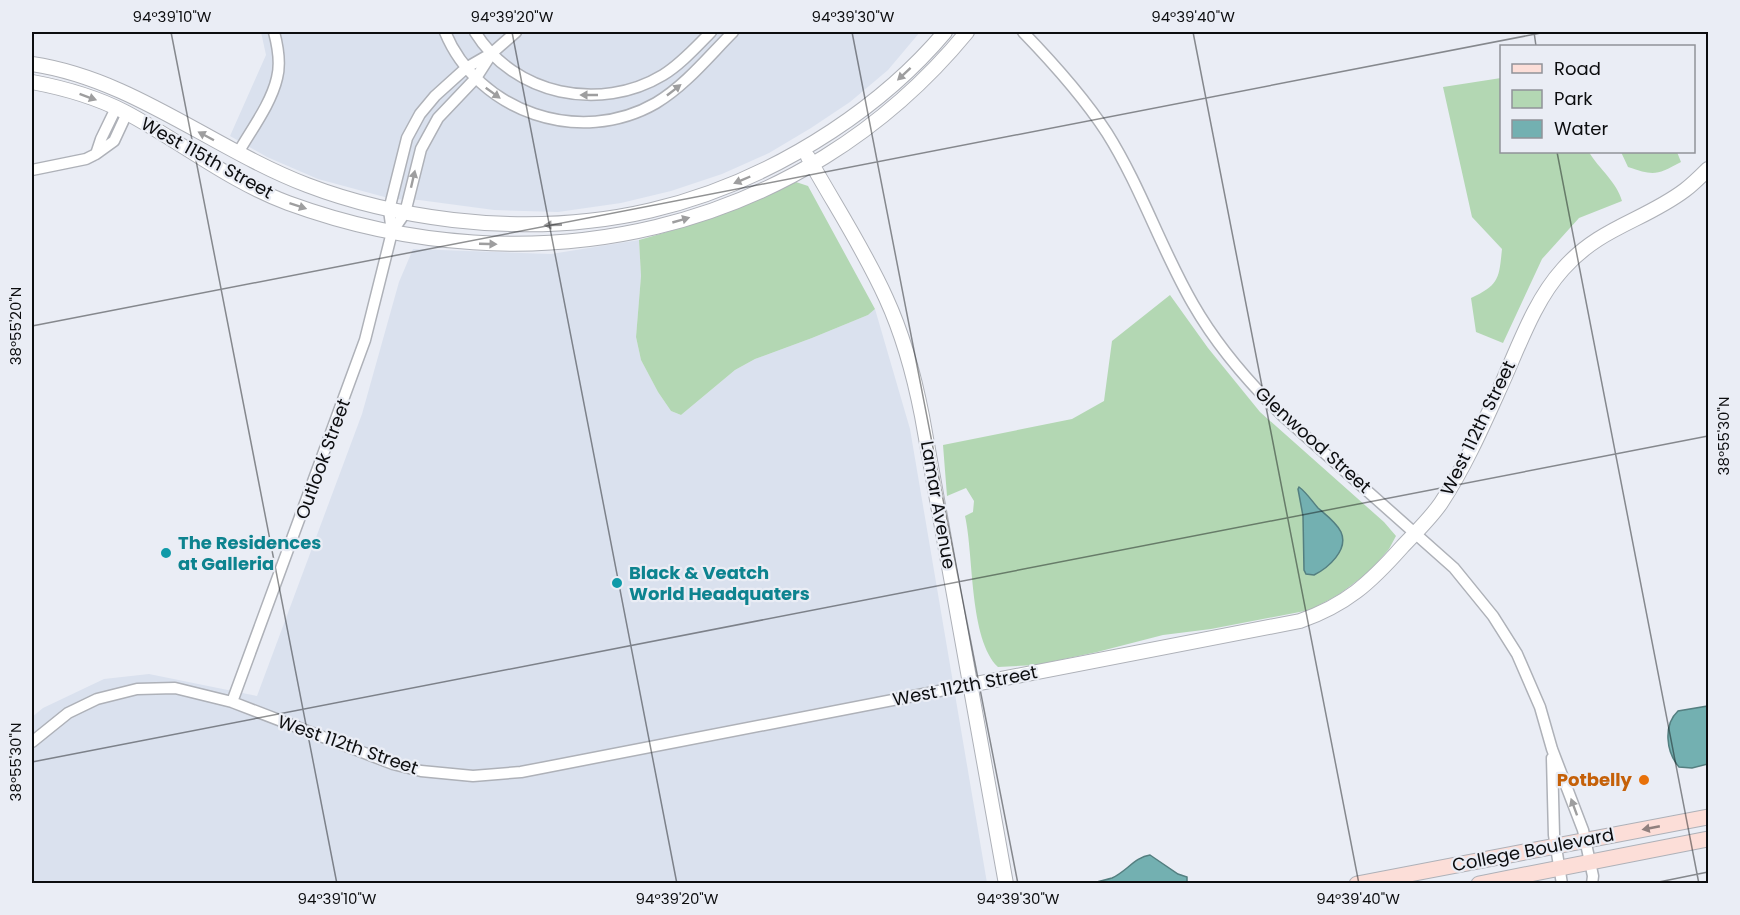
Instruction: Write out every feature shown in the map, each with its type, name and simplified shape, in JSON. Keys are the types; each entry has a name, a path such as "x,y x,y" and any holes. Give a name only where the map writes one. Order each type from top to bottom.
{"main road":[{"name":"College Boulevard","path":"1357,884 1708,817"},
{"name":"College Boulevard","path":"1479,884 1708,839"}],"street":[{"path":"238,153 271,95 277,78 279,62 274,32"},
{"path":"444,32 466,68 498,97 534,115 569,122 609,120 641,110 670,93 733,32"},
{"path":"475,32 492,53 514,72 545,87 577,95 608,94 637,88 679,63 711,32"},
{"path":"389,210 402,152 412,126 435,96 466,68 492,53 516,32"},
{"name":"West 115th Street","path":"32,64 78,75 124,92 238,153 306,185 341,197 389,210 465,221 514,225 563,224 617,218 661,208 705,195 763,171 843,124 919,60 945,32"},
{"name":"West 115th Street","path":"32,82 78,93 122,111 233,176 278,198 318,212 392,232 450,241 495,244 554,243 611,237 662,226 717,208 768,187 812,164 855,135 914,89 967,32"},
{"name":"Glenwood Street","path":"1023,32 1063,76 1106,132 1126,167 1193,304 1233,362 1259,393 1284,417 1454,568 1504,633 1532,686 1552,749 1583,830 1592,884"},
{"path":"392,232 405,213 418,157 430,132 447,106 476,78 492,53"},
{"path":"32,170 86,159 96,154 101,139 122,111"},
{"name":"Lamar Avenue","path":"803,149 886,297 911,367 1006,884"},
{"name":"West 112th Street","path":"32,742 77,708 97,699 137,689 175,688 232,702 393,764 421,771 473,776 521,772 1282,625 1315,616 1356,594 1379,573 1440,505 1460,472 1533,315 1562,270 1584,248 1610,230 1679,194 1708,169"},
{"name":"Outlook Street","path":"232,702 365,340 392,232 389,210"},
{"name":"Glenwood Street","path":"1552,749 1556,845 1562,884"}],"shaded area":[{"path":"261,32 920,32 888,70 850,102 769,153 722,174 671,191 621,203 558,212 494,210 419,200 392,199 318,179 267,157 230,136 266,55"},
{"path":"639,240 641,276 636,337 641,360 671,411 681,415 735,370 755,359 868,315 875,309 910,429 987,883 32,884 32,717 43,708 104,679 149,674 257,696 362,414 399,282 413,249 551,254"}],"green space":[{"path":"1500,78 1500,153 1590,153 1612,182 1622,201 1579,218 1542,259 1503,343 1476,332 1471,298 1487,289 1496,280 1502,249 1472,217 1443,87"},
{"path":"1621,153 1677,153 1681,162 1655,173 1628,167"},
{"path":"796,182 808,186 875,309 868,315 755,359 735,370 681,415 671,411 641,360 636,337 641,276 639,240 719,214"},
{"path":"1170,295 1208,348 1260,412 1384,522 1396,536 1389,549 1369,572 1338,595 1310,610 1211,629 1163,635 1036,665 998,667 989,654 977,617 965,516 973,512 974,501 966,488 947,496 943,445 1072,419 1104,401 1112,341"}],"water":[{"path":"1299,487 1337,525 1343,539 1336,558 1314,575 1306,574 1304,570 1303,516"},
{"path":"1708,706 1708,764 1692,768 1679,767 1671,754 1668,739 1673,717 1678,711"},
{"path":"1150,855 1178,874 1187,877 1187,882 1093,883 1112,878"}],"place":[{"name":"The Residences at Galleria","path":"166,553"},
{"name":"Black & Veatch World Headquaters","path":"617,583"},
{"name":"Potbelly","path":"1644,780"}]}
